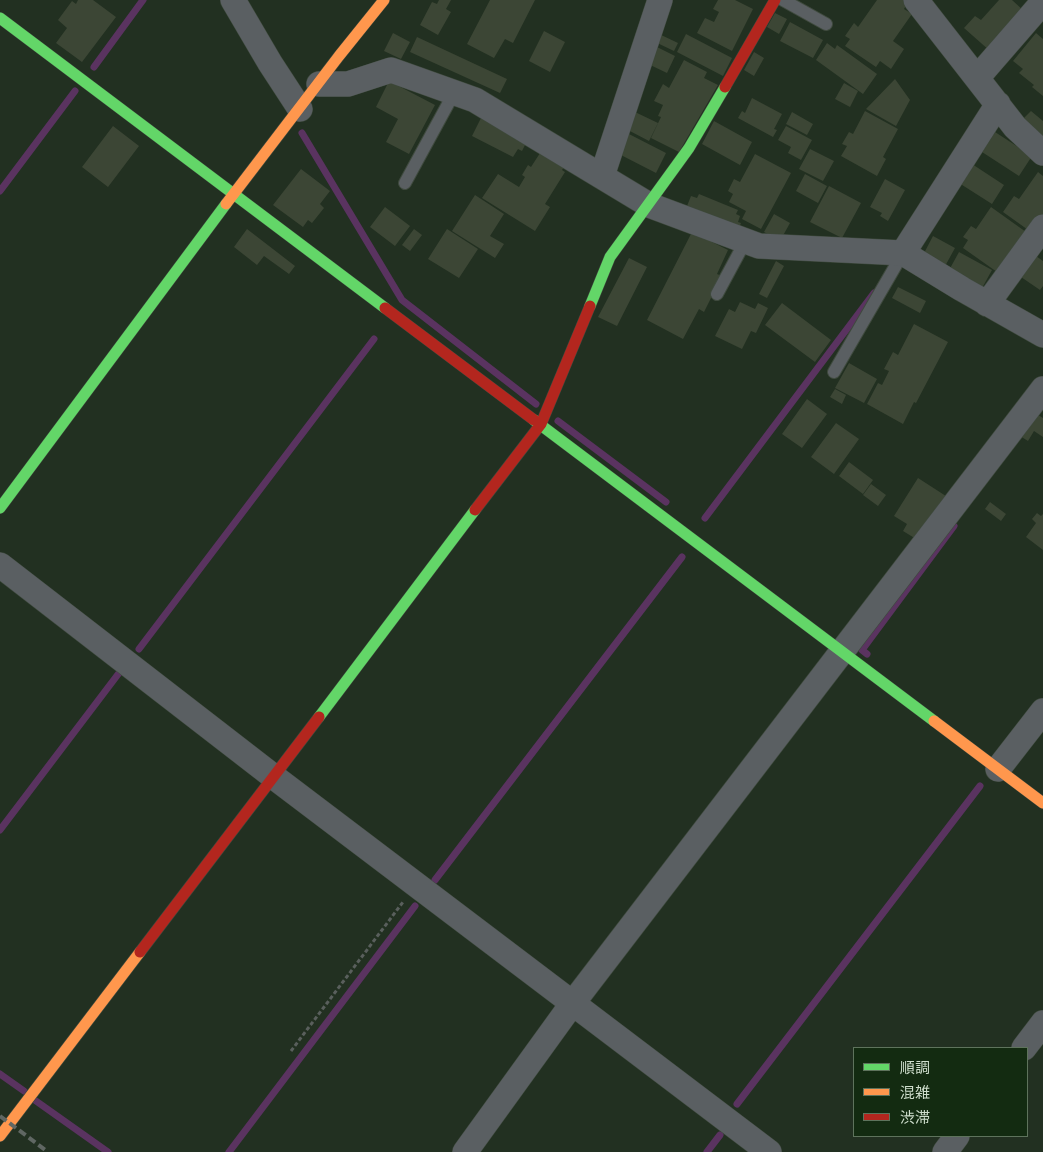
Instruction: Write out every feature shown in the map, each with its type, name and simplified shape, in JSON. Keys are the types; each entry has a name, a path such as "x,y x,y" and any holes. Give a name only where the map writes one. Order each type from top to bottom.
{"street":[{"path":"233,0 300,109"},
{"path":"0,508 234,193 384,0"},
{"path":"602,176 660,0"},
{"path":"0,1136 274,778 541,424 610,257 689,148 775,0"},
{"path":"916,0 1015,127 1043,153"},
{"path":"977,78 1043,2"},
{"path":"0,18 1043,803"},
{"path":"319,84 348,84 391,70 476,100 649,205 759,246 903,253 987,304 1043,335"},
{"path":"903,253 998,104"},
{"path":"987,304 1043,228"},
{"path":"465,1152 572,1004 1043,389"},
{"path":"0,565 415,886 769,1152"},
{"path":"998,769 1043,711"},
{"path":"1025,1047 1043,1023"},
{"path":"945,1152 956,1137"}],"lane":[{"path":"783,0 826,24"},
{"path":"405,183 454,93"},
{"path":"717,294 746,240"},
{"path":"834,372 903,253"}],"path":[{"path":"291,1051 415,886"}],"building":[{"path":"78,0 93,0 116,17 82,62 56,43 67,28 58,20 72,1 76,4"},
{"path":"439,0 451,0 446,9 451,12 438,35 420,25 432,2 437,4"},
{"path":"490,0 535,0 513,43 505,39 494,58 467,44"},
{"path":"718,0 735,0 753,9 732,51 697,33 705,18 714,22 719,12 713,9"},
{"path":"877,0 904,0 908,2 904,9 912,14 893,41 904,49 891,69 880,61 876,67 845,46 850,39 845,36 854,23 858,27"},
{"path":"999,0 1012,0 1024,11 990,51 964,28 975,16 981,20"},
{"path":"775,13 787,19 779,34 767,27"},
{"path":"790,22 823,40 813,58 780,41"},
{"path":"544,31 565,42 550,72 529,61"},
{"path":"393,33 410,42 401,59 384,51"},
{"path":"657,33 678,43 674,51 653,41"},
{"path":"1036,33 1043,39 1043,96 1032,87 1034,85 1019,73 1023,69 1013,61"},
{"path":"686,34 732,58 723,76 677,52"},
{"path":"417,37 507,79 500,93 410,52"},
{"path":"827,43 835,49 837,45 877,74 863,94 816,60"},
{"path":"655,46 675,56 667,73 646,63"},
{"path":"754,52 764,58 754,76 744,70"},
{"path":"684,60 707,72 704,78 718,85 679,152 651,138 661,117 658,116 663,105 654,101 663,84 669,88"},
{"path":"895,79 910,100 896,126 866,109"},
{"path":"389,81 435,105 409,154 386,142 398,119 376,107"},
{"path":"844,83 858,91 850,107 835,99"},
{"path":"752,98 782,114 774,129 777,130 773,137 738,118 742,111 745,113"},
{"path":"865,111 898,129 883,157 886,159 877,176 841,156 847,146 842,144 849,132 853,134"},
{"path":"1031,111 1043,121 1043,136 1023,119"},
{"path":"635,112 658,123 649,141 626,129"},
{"path":"792,112 813,124 807,135 786,124"},
{"path":"482,116 528,139 522,151 518,149 513,157 472,136"},
{"path":"714,121 752,142 740,165 702,144"},
{"path":"113,126 139,146 108,187 82,167"},
{"path":"786,126 812,140 801,160 788,153 791,147 778,140"},
{"path":"995,132 1032,156 1019,176 982,152"},
{"path":"627,133 666,153 656,173 617,153"},
{"path":"810,149 834,161 823,181 799,169"},
{"path":"542,150 566,164 562,170 565,172 545,204 550,207 535,231 482,198 498,174 519,187 525,177 522,175 528,165 531,167"},
{"path":"755,154 791,173 761,229 742,219 746,211 729,202 733,194 728,191 734,179 740,182"},
{"path":"972,164 1004,185 992,204 959,183"},
{"path":"301,169 330,191 320,204 324,208 312,223 308,220 303,227 273,205"},
{"path":"1038,172 1043,176 1043,216 1031,232 1003,212 1014,196 1019,199"},
{"path":"805,174 827,186 818,203 796,191"},
{"path":"885,179 905,190 888,221 880,216 882,213 870,207"},
{"path":"829,186 861,203 842,238 810,222"},
{"path":"699,194 738,210 736,214 740,216 738,222 741,223 737,233 685,211 691,196 697,198"},
{"path":"475,195 504,214 490,236 504,244 495,258 452,231"},
{"path":"385,207 410,226 395,246 370,227"},
{"path":"991,207 1026,232 997,272 963,248 968,240 963,237 971,226 976,229"},
{"path":"774,214 790,223 780,241 764,232"},
{"path":"247,229 295,266 289,274 264,256 257,265 234,247"},
{"path":"414,229 422,235 410,251 402,245"},
{"path":"447,229 478,249 459,278 428,259"},
{"path":"692,232 728,250 717,274 722,276 704,312 699,309 683,339 647,320"},
{"path":"933,236 955,248 944,268 922,257"},
{"path":"959,252 992,270 981,290 948,272"},
{"path":"1036,256 1043,261 1043,286 1040,290 1021,277"},
{"path":"629,258 647,267 617,326 598,317"},
{"path":"776,261 784,266 767,298 759,294"},
{"path":"898,287 926,301 920,313 892,298"},
{"path":"740,302 755,309 758,303 768,308 756,333 751,331 742,349 715,336 729,309 735,312"},
{"path":"782,303 831,340 815,362 765,325"},
{"path":"914,324 948,342 903,424 867,404 878,383 882,385 889,371 884,369 893,352 898,355"},
{"path":"849,363 877,379 864,403 835,388"},
{"path":"835,389 846,395 842,404 830,397"},
{"path":"807,399 827,414 802,448 782,434"},
{"path":"1035,413 1043,418 1043,437 1034,431 1028,441 1020,436"},
{"path":"836,423 859,439 834,474 811,457"},
{"path":"849,462 873,480 863,494 839,476"},
{"path":"918,478 949,498 921,542 903,531 907,524 894,516"},
{"path":"871,484 886,495 878,506 863,495"},
{"path":"990,502 1006,514 1001,521 985,509"},
{"path":"1037,513 1041,516 1043,514 1043,550 1026,537 1036,523 1032,519"}],"waterway":[{"path":"94,67 143,0"},
{"path":"0,191 75,91"},
{"path":"302,133 402,300 536,404"},
{"path":"705,518 874,293"},
{"path":"139,649 374,339"},
{"path":"558,421 666,502"},
{"path":"867,654 862,650 954,526"},
{"path":"435,880 682,557"},
{"path":"0,830 119,673"},
{"path":"737,1104 980,786"},
{"path":"229,1152 415,906"},
{"path":"0,1074 24,1091"},
{"path":"36,1101 108,1152"},
{"path":"707,1152 720,1135"}],"railway":[{"path":"0,1116 48,1152"}],"traffic: fast":[{"path":"0,18 385,308"},
{"path":"590,306 610,257 689,148 725,87"},
{"path":"0,508 226,204"},
{"path":"534,420 934,721"},
{"path":"319,717 475,510"}],"traffic: slow":[{"path":"226,204 384,0"},
{"path":"934,721 1043,803"},
{"path":"0,1136 140,952"}],"traffic: jam":[{"path":"725,87 775,0"},
{"path":"475,510 541,424 590,306"},
{"path":"385,308 534,420"},
{"path":"140,952 319,717"}]}
